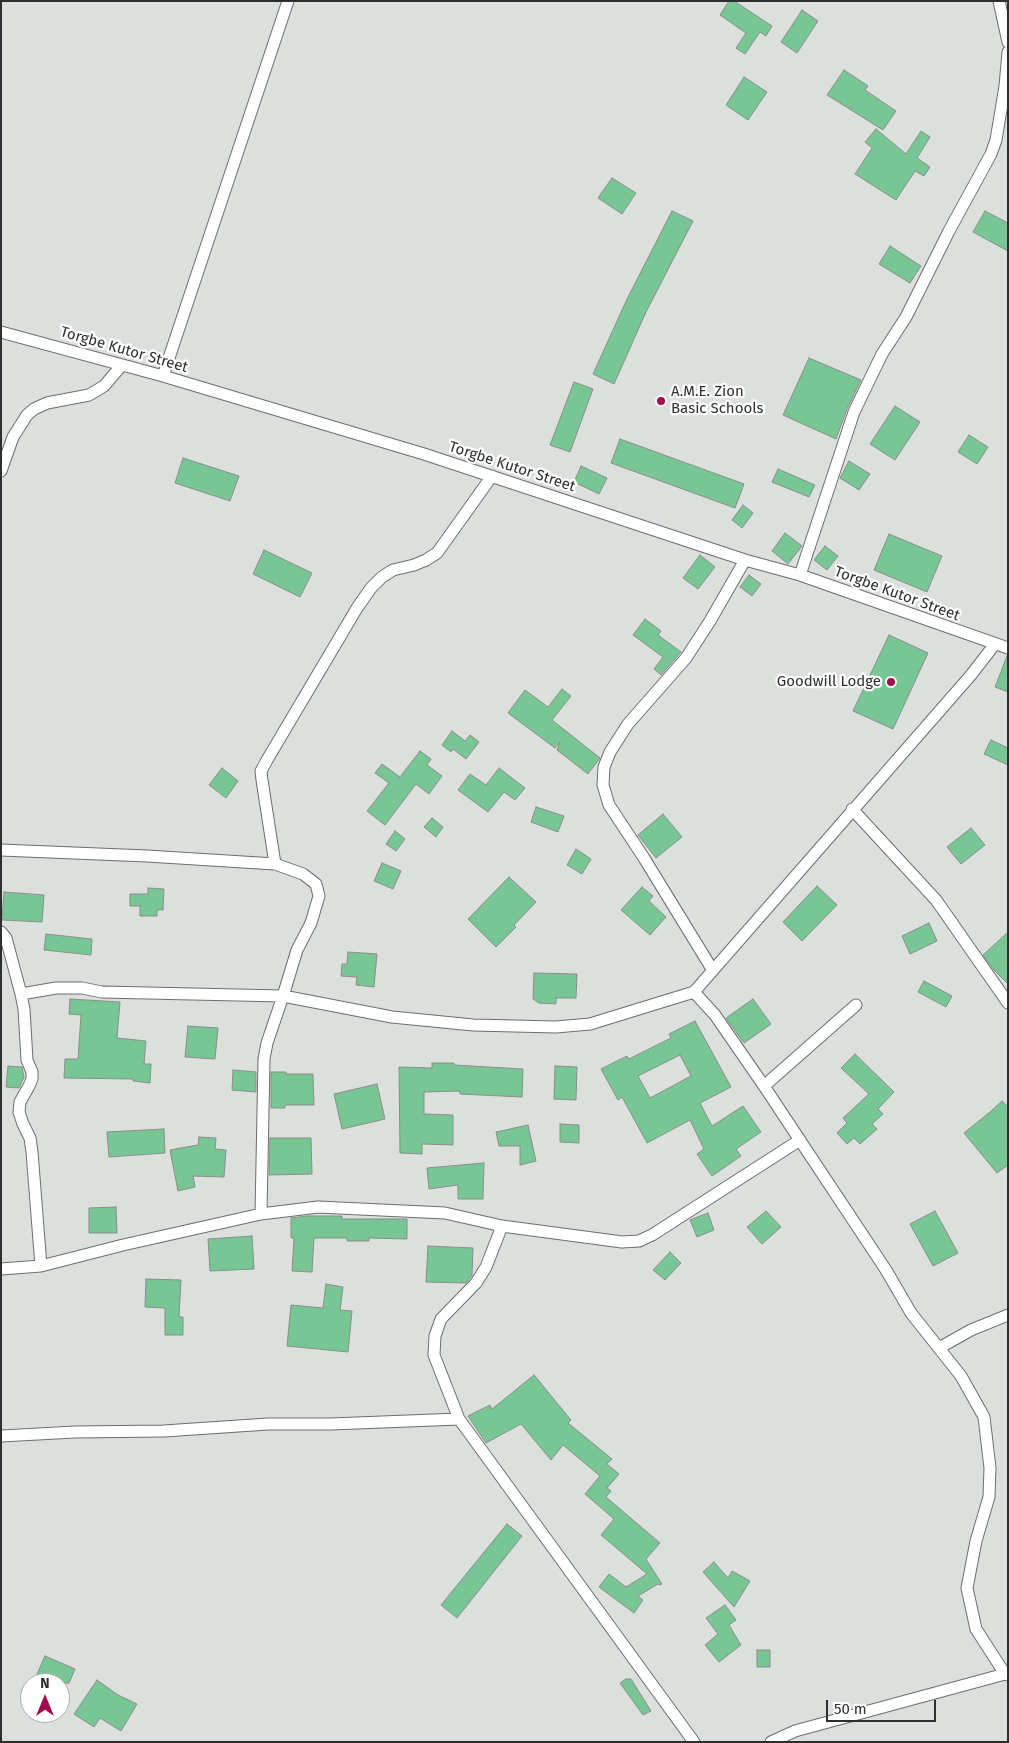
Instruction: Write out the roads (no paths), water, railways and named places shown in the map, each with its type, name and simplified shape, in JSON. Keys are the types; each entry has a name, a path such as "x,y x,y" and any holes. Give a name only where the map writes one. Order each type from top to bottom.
{"street":[{"path":"163,376 288,1"},
{"path":"999,1 1008,42"},
{"path":"800,575 854,412 882,354 906,317 948,231 994,147 1006,87 1008,52"},
{"name":"Torgbe Kutor Street","path":"1,332 163,376 424,454 746,560 800,575 1008,648"},
{"path":"1,471 13,437 34,409 46,403 89,395 104,386 122,365"},
{"path":"275,864 261,771 266,760 357,608 371,588 382,577 393,570 420,563 437,553 492,476"},
{"path":"712,969 609,805 603,785 604,767 610,752 628,724 686,658 746,560"},
{"path":"21,994 56,988 82,988 102,992 283,996 392,1016 473,1025 556,1027 590,1024 694,992 712,969 971,675 995,644"},
{"path":"852,809 936,900 1008,1003"},
{"path":"1,850 275,864 303,874 316,884 319,896 311,923 297,950 267,1043 264,1059 261,1214"},
{"path":"1,932 6,938 21,994 24,1008 27,1060 32,1072 32,1079 20,1102 19,1112 22,1124 30,1138 41,1266"},
{"path":"694,992 715,1015 764,1086 886,1270 911,1313 961,1376 984,1417 990,1468 989,1497 976,1541 967,1588 976,1629 1006,1675 795,1731 771,1742"},
{"path":"764,1086 856,1005"},
{"path":"1,1270 41,1266 123,1244 261,1214 318,1207 445,1213 502,1226 622,1242 639,1241 652,1235 800,1140"},
{"path":"502,1226 486,1267 476,1283 441,1319 435,1336 434,1355 459,1420 694,1742"},
{"path":"939,1348 971,1330 1008,1315"},
{"path":"1,1436 75,1432 164,1431 268,1424 459,1420"}],"place":[{"name":"A.M.E. Zion Basic Schools","path":"661,401"},
{"name":"Goodwill Lodge","path":"891,682"}]}
